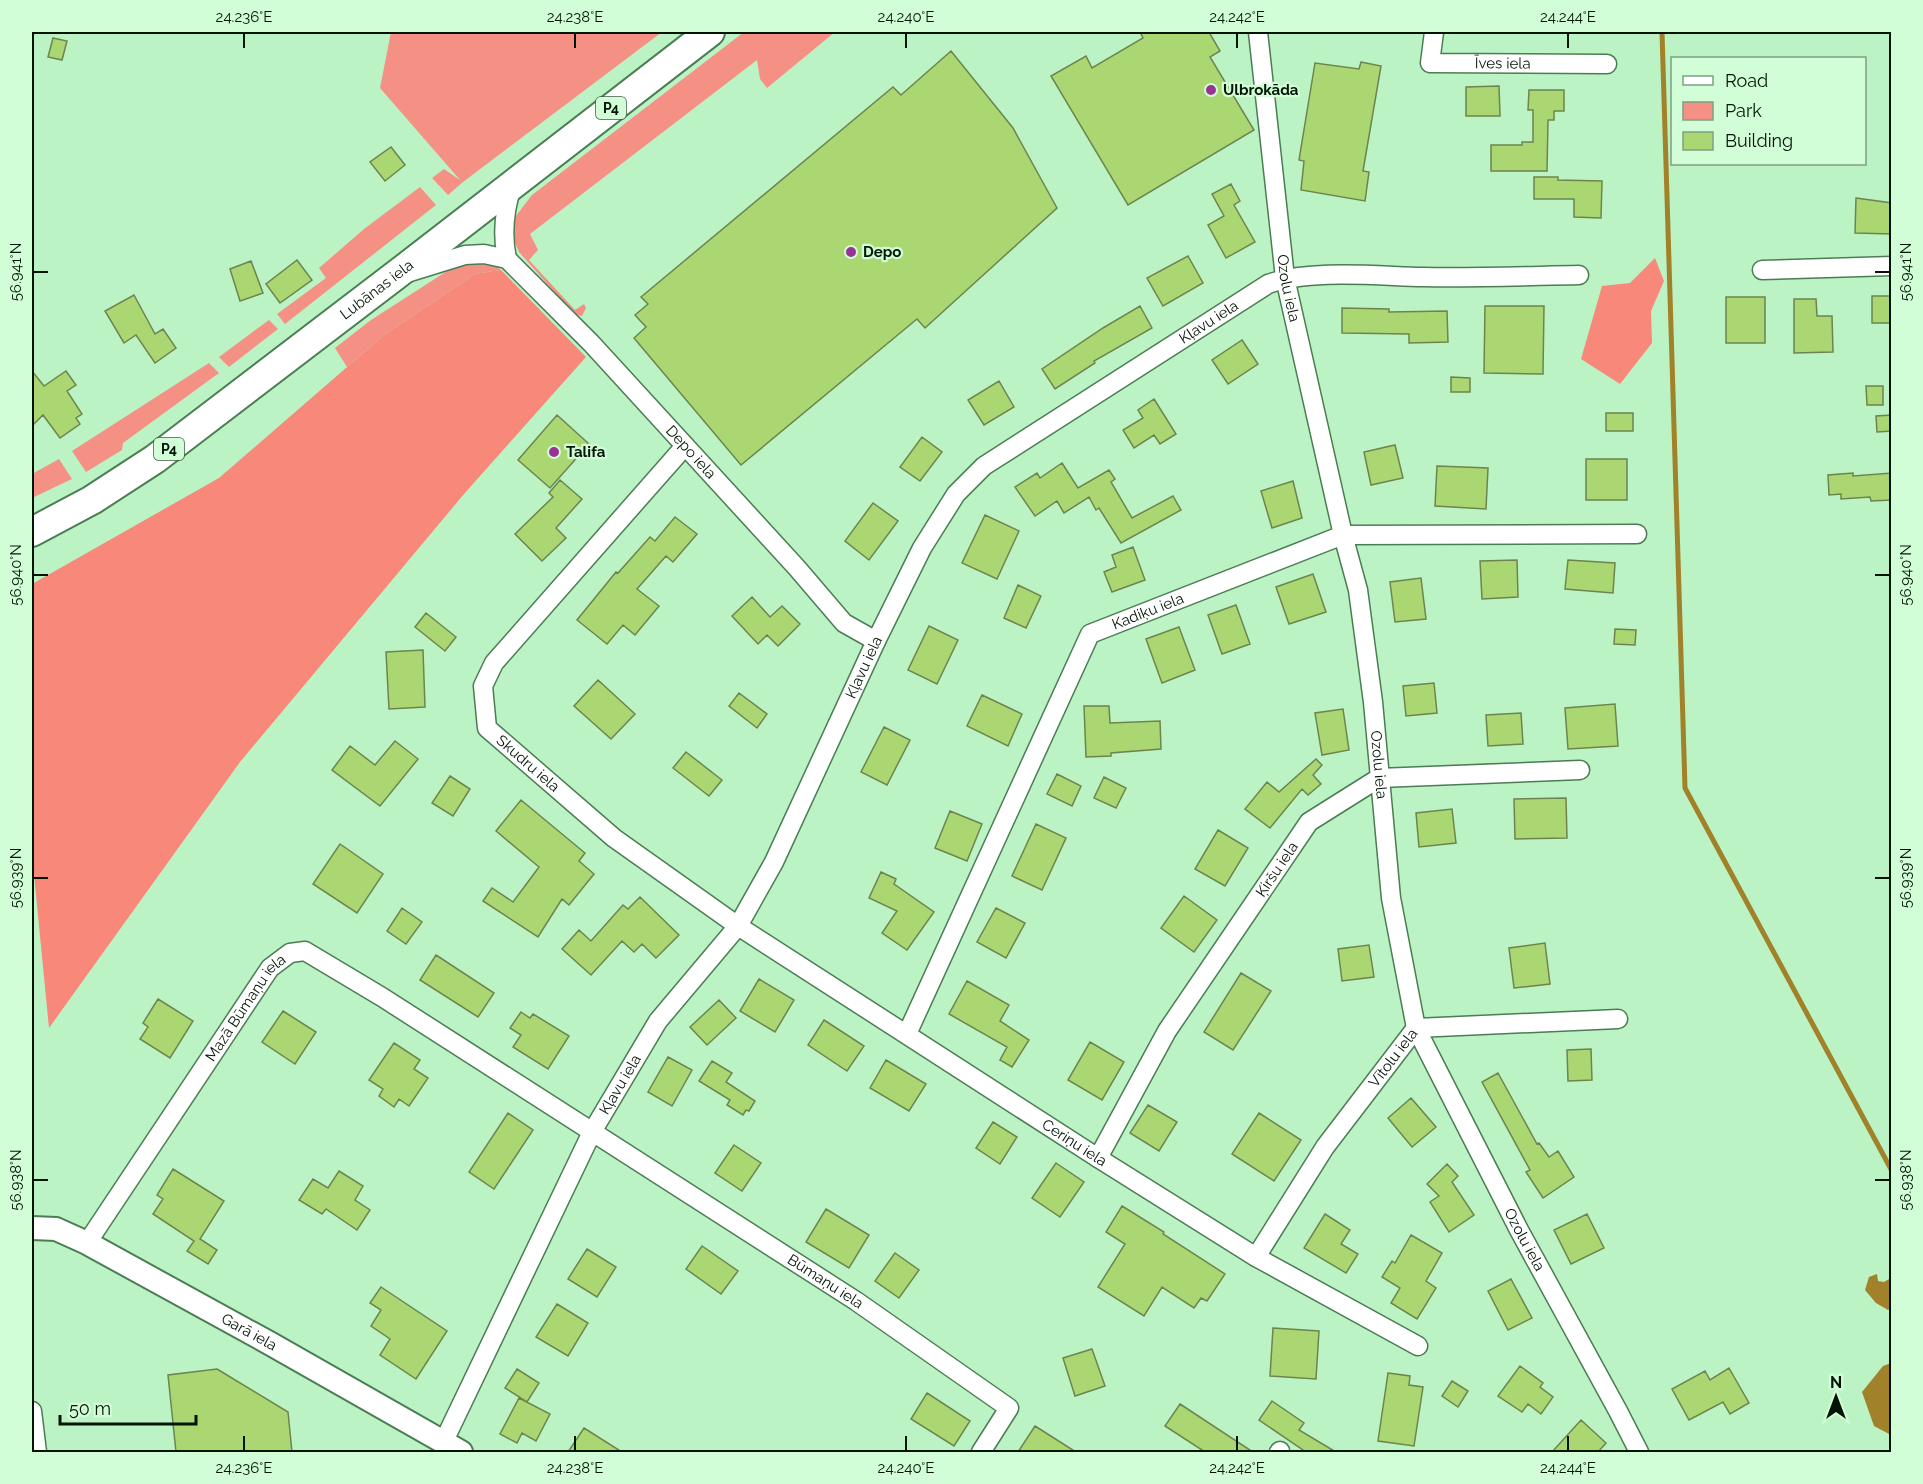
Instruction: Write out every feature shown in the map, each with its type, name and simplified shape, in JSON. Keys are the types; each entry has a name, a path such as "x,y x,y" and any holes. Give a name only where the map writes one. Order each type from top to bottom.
{"main road":[{"name":"Lubānas iela","path":"32,532 92,500 155,459 710,32"}],"street":[{"name":"Ozolu iela","path":"1258,32 1285,278 1343,535 1358,590 1373,702 1390,898 1416,1028 1519,1230 1639,1452"},
{"name":"Īves iela","path":"1434,32 1430,63 1607,64"},
{"path":"396,275 465,255 484,254 507,259 504,232 505,209 512,185"},
{"name":"Depo iela","path":"507,259 591,343 797,568 844,623 876,641"},
{"path":"1762,270 1892,266"},
{"name":"Kļavu iela","path":"452,1448 592,1132 658,1021 738,926 774,862 876,641 922,548 956,494 984,466 1268,285 1285,278 1579,275"},
{"name":"Skudru iela","path":"685,446 494,663 483,686 483,706 487,728 614,838 738,926"},
{"name":"Kadiķu iela","path":"907,1034 1090,634 1343,535 1637,534"},
{"name":"Ķiršu iela","path":"1098,1158 1167,1031 1309,822 1379,778 1580,770"},
{"name":"Ceriņu iela","path":"738,926 1256,1257 1418,1346"},
{"name":"Mazā Būmaņu iela","path":"87,1243 270,968 290,953 305,951 327,963 592,1132"},
{"name":"Vītolu iela","path":"1256,1257 1325,1148 1416,1028 1618,1019"},
{"name":"Būmaņu iela","path":"592,1132 856,1301 1009,1408 981,1452"},
{"name":"Garā iela","path":"32,1228 56,1229 87,1243 271,1344 452,1448"},
{"path":"32,1411 37,1452"}],"green space":[{"path":"391,32 662,32 448,195 432,178 444,169 460,180 380,88"},
{"path":"744,32 835,32 767,88 760,79 757,60 530,234 538,250 529,260 575,310 584,304 586,308 582,316 574,314 519,252 514,240 511,240 512,221 532,195"},
{"path":"420,187 436,205 285,324 277,314 326,278 319,268 364,229"},
{"path":"491,261 501,270 475,274 384,335 347,367 335,348 371,320 458,264"},
{"path":"269,320 278,329 229,367 219,357"},
{"path":"209,363 219,373 123,443 122,450 86,472 72,451"},
{"path":"59,459 72,479 32,498 32,474"}],"shaded area":[{"path":"1655,258 1664,281 1651,311 1652,343 1620,384 1581,359 1602,286 1630,283"},
{"path":"501,270 586,357 464,494 240,762 49,1028 32,854 32,584 219,478 384,335 475,274"},
{"path":"1889,1273 1891,1274 1892,1307 1888,1310 1876,1303 1865,1290 1869,1277 1877,1274 1878,1281 1884,1282 1889,1279"},
{"path":"1891,1363 1891,1435 1874,1426 1862,1392 1883,1366"}],"building":[{"path":"1140,32 1209,32 1220,51 1210,57 1254,130 1128,205 1051,76 1086,56 1092,68 1143,38"},
{"path":"53,38 67,41 62,60 48,57"},
{"name":"Depo","path":"951,51 1013,128 1057,208 925,328 917,319 741,465 634,338 646,327 635,315 648,304 641,297 893,87 901,95"},
{"path":"1361,62 1381,66 1363,171 1369,172 1365,201 1301,190 1304,161 1299,160 1315,63 1359,69"},
{"path":"1499,86 1500,116 1466,116 1466,87"},
{"path":"1529,90 1564,90 1564,111 1554,111 1554,120 1548,120 1547,171 1491,171 1491,145 1522,145 1522,142 1533,142 1533,110 1528,110"},
{"path":"391,147 405,165 385,181 370,162"},
{"path":"1534,177 1602,181 1601,218 1574,217 1574,199 1534,199"},
{"path":"1231,184 1240,201 1234,205 1255,242 1226,258 1208,225 1224,216 1212,194"},
{"path":"1856,198 1892,203 1892,234 1855,233"},
{"path":"1188,256 1203,283 1163,306 1147,278"},
{"path":"297,260 312,280 280,303 266,284"},
{"path":"251,261 263,293 240,301 230,269"},
{"path":"134,295 155,334 163,329 176,348 155,363 136,335 124,343 105,311"},
{"path":"1872,296 1892,296 1892,323 1872,323"},
{"path":"1726,297 1765,297 1765,343 1726,343"},
{"path":"1794,299 1816,299 1817,316 1832,316 1833,352 1794,353"},
{"path":"1140,306 1152,328 1094,361 1095,363 1055,389 1042,369"},
{"path":"1485,306 1544,306 1543,374 1484,373"},
{"path":"1342,308 1389,309 1389,312 1447,311 1448,342 1409,343 1409,334 1342,333"},
{"path":"1242,340 1258,364 1228,384 1212,360"},
{"path":"32,371 44,386 66,371 76,385 67,391 82,414 76,418 80,424 60,438 43,415 32,426"},
{"path":"1451,377 1470,378 1470,392 1451,392"},
{"path":"999,381 1014,407 984,425 968,400"},
{"path":"1866,386 1883,386 1883,405 1867,405"},
{"path":"1154,399 1176,434 1160,444 1154,435 1134,448 1123,430 1143,418 1138,410"},
{"path":"1606,413 1633,413 1633,431 1606,431"},
{"name":"Talifa","path":"557,415 589,444 550,488 518,460"},
{"path":"1892,415 1892,431 1877,432 1876,416"},
{"path":"922,437 942,452 920,481 900,467"},
{"path":"1395,445 1403,478 1371,485 1364,452"},
{"path":"1586,459 1627,459 1627,500 1586,500"},
{"path":"1062,463 1078,488 1109,470 1115,479 1111,482 1132,518 1173,496 1181,510 1121,543 1099,508 1096,510 1089,497 1064,513 1057,501 1035,516 1015,487 1037,473 1040,478"},
{"path":"1437,466 1488,468 1486,509 1435,506"},
{"path":"1853,473 1853,476 1892,473 1892,500 1871,501 1870,497 1841,499 1841,494 1829,495 1828,475"},
{"path":"560,480 582,499 556,528 566,538 542,561 515,534 553,497 549,493"},
{"path":"1293,481 1302,518 1272,528 1261,491"},
{"path":"873,503 898,521 869,560 845,541"},
{"path":"985,515 1019,531 997,579 962,563"},
{"path":"675,517 697,534 673,562 666,556 637,589 659,606 635,635 623,625 607,644 577,620 616,572 618,573 650,537 655,541"},
{"path":"1133,547 1145,580 1112,592 1104,572 1116,567 1112,555"},
{"path":"1517,560 1518,597 1482,599 1480,561"},
{"path":"1568,560 1615,563 1613,593 1565,589"},
{"path":"1313,574 1326,612 1289,624 1276,587"},
{"path":"1421,578 1426,619 1395,622 1390,582"},
{"path":"1018,585 1041,596 1026,628 1004,618"},
{"path":"752,597 770,617 782,606 800,624 778,646 767,635 758,644 732,616"},
{"path":"1236,605 1250,644 1222,654 1208,615"},
{"path":"426,613 456,637 445,651 415,627"},
{"path":"929,626 958,640 937,684 908,670"},
{"path":"1179,627 1195,670 1162,683 1146,639"},
{"path":"1615,629 1636,630 1635,645 1614,644"},
{"path":"423,650 425,707 389,709 386,652"},
{"path":"598,680 635,714 611,739 574,706"},
{"path":"1434,683 1437,713 1406,716 1403,686"},
{"path":"739,693 767,714 757,728 729,706"},
{"path":"982,695 1022,714 1008,746 967,726"},
{"path":"1615,704 1618,746 1568,749 1565,708"},
{"path":"1084,706 1109,706 1110,723 1160,721 1161,749 1086,757"},
{"path":"1343,709 1349,750 1322,755 1315,713"},
{"path":"1521,713 1523,744 1488,746 1486,715"},
{"path":"884,727 910,740 887,785 861,772"},
{"path":"395,741 418,759 380,806 332,770 350,746 375,765"},
{"path":"686,752 722,780 709,796 673,768"},
{"path":"1316,759 1322,765 1313,775 1321,784 1308,795 1302,789 1270,828 1245,809 1267,782 1279,792"},
{"path":"1057,774 1081,786 1072,806 1047,794"},
{"path":"450,776 470,789 453,816 432,803"},
{"path":"1104,777 1126,788 1116,808 1094,798"},
{"path":"1566,798 1567,838 1515,839 1514,799"},
{"path":"521,800 585,853 579,861 594,874 569,905 562,899 538,937 483,901 492,888 513,902 539,867 496,831"},
{"path":"1452,809 1456,843 1419,847 1416,813"},
{"path":"950,811 982,824 967,861 935,848"},
{"path":"1036,824 1066,838 1042,890 1012,876"},
{"path":"1218,830 1248,848 1225,886 1195,869"},
{"path":"340,844 383,874 357,913 313,884"},
{"path":"881,872 896,879 894,884 934,912 907,950 882,933 897,911 869,898"},
{"path":"1184,896 1217,920 1194,952 1161,928"},
{"path":"640,897 679,935 656,958 642,944 634,952 622,941 591,975 562,949 579,930 591,941 623,905 628,909"},
{"path":"402,908 422,922 406,944 387,931"},
{"path":"996,908 1025,923 1006,958 977,942"},
{"path":"1545,943 1550,984 1514,988 1509,948"},
{"path":"1369,945 1374,977 1342,981 1338,949"},
{"path":"436,955 494,993 478,1017 420,980"},
{"path":"1241,973 1271,991 1233,1050 1204,1032"},
{"path":"759,979 794,1000 775,1032 740,1011"},
{"path":"967,981 1009,1005 1000,1021 1029,1040 1012,1067 1000,1060 1007,1047 949,1014"},
{"path":"158,999 193,1021 170,1058 140,1039 148,1027 143,1023"},
{"path":"719,1000 736,1018 707,1045 690,1027"},
{"path":"283,1011 316,1032 295,1064 262,1042"},
{"path":"521,1012 530,1018 533,1014 569,1036 548,1069 513,1047 521,1035 510,1028"},
{"path":"824,1020 864,1046 847,1071 808,1045"},
{"path":"1090,1042 1124,1062 1102,1100 1068,1080"},
{"path":"394,1043 420,1060 414,1069 428,1078 409,1106 399,1099 394,1107 379,1096 383,1089 369,1080"},
{"path":"1591,1049 1592,1080 1568,1081 1567,1050"},
{"path":"668,1057 692,1070 672,1106 648,1092"},
{"path":"886,1060 926,1084 909,1111 870,1088"},
{"path":"712,1061 732,1073 726,1082 755,1101 749,1111 746,1110 743,1115 727,1105 730,1100 699,1081"},
{"path":"1498,1073 1537,1144 1539,1143 1549,1157 1558,1151 1574,1177 1543,1198 1526,1172 1530,1170 1482,1082"},
{"path":"1411,1098 1436,1127 1412,1147 1388,1118"},
{"path":"1148,1105 1177,1122 1159,1151 1130,1133"},
{"path":"508,1113 533,1130 494,1189 469,1172"},
{"path":"1259,1113 1301,1140 1274,1181 1232,1154"},
{"path":"993,1122 1017,1137 1000,1164 976,1148"},
{"path":"734,1145 761,1163 742,1191 715,1173"},
{"path":"1056,1163 1084,1182 1060,1217 1032,1198"},
{"path":"1447,1164 1458,1176 1452,1182 1474,1215 1449,1232 1430,1202 1439,1196 1427,1184"},
{"path":"173,1169 224,1201 200,1239 217,1250 208,1264 187,1251 194,1241 153,1214 163,1199 157,1195"},
{"path":"339,1171 363,1186 355,1200 370,1210 357,1230 326,1209 322,1214 299,1200 313,1179 328,1188"},
{"path":"1122,1206 1225,1274 1207,1301 1201,1298 1194,1308 1162,1287 1144,1316 1098,1287 1125,1244 1106,1232"},
{"path":"826,1209 869,1235 849,1268 806,1242"},
{"path":"1325,1214 1350,1230 1341,1244 1358,1254 1346,1273 1304,1248"},
{"path":"1587,1214 1604,1248 1571,1264 1554,1230"},
{"path":"1411,1235 1442,1253 1426,1281 1436,1288 1417,1319 1391,1303 1400,1288 1382,1277 1392,1261 1395,1263"},
{"path":"702,1246 738,1271 721,1294 686,1269"},
{"path":"587,1249 616,1267 597,1297 568,1279"},
{"path":"895,1253 919,1270 899,1298 875,1281"},
{"path":"1511,1279 1532,1318 1508,1330 1488,1291"},
{"path":"381,1287 447,1331 416,1379 380,1355 390,1339 371,1326 381,1310 370,1303"},
{"path":"557,1304 588,1323 568,1356 536,1337"},
{"path":"1273,1328 1319,1331 1316,1379 1270,1376"},
{"path":"1092,1349 1105,1386 1075,1396 1063,1358"},
{"path":"1520,1366 1543,1383 1540,1387 1553,1397 1541,1414 1528,1404 1522,1412 1498,1396"},
{"path":"1729,1368 1749,1403 1730,1414 1723,1402 1689,1420 1672,1389 1705,1371 1710,1380"},
{"path":"217,1369 288,1412 292,1452 176,1452 168,1375"},
{"path":"517,1369 539,1383 527,1402 505,1388"},
{"path":"1388,1373 1410,1376 1409,1385 1423,1387 1414,1446 1378,1441"},
{"path":"1452,1381 1468,1391 1458,1407 1442,1396"},
{"path":"927,1393 970,1421 954,1446 911,1419"},
{"path":"519,1398 550,1414 536,1441 522,1433 517,1443 500,1434"},
{"path":"1272,1401 1304,1423 1299,1430 1336,1452 1306,1452 1259,1420"},
{"path":"1180,1404 1253,1452 1205,1452 1165,1426"},
{"path":"1581,1420 1606,1443 1598,1452 1552,1452"},
{"path":"1035,1426 1076,1452 1018,1452"},
{"path":"584,1428 622,1452 568,1452"}],"waterway":[{"path":"1662,32 1685,788 1892,1171"}],"place":[{"name":"Ulbrokāda","path":"1211,90"},
{"name":"Depo","path":"851,252"},
{"name":"Talifa","path":"554,452"}]}
